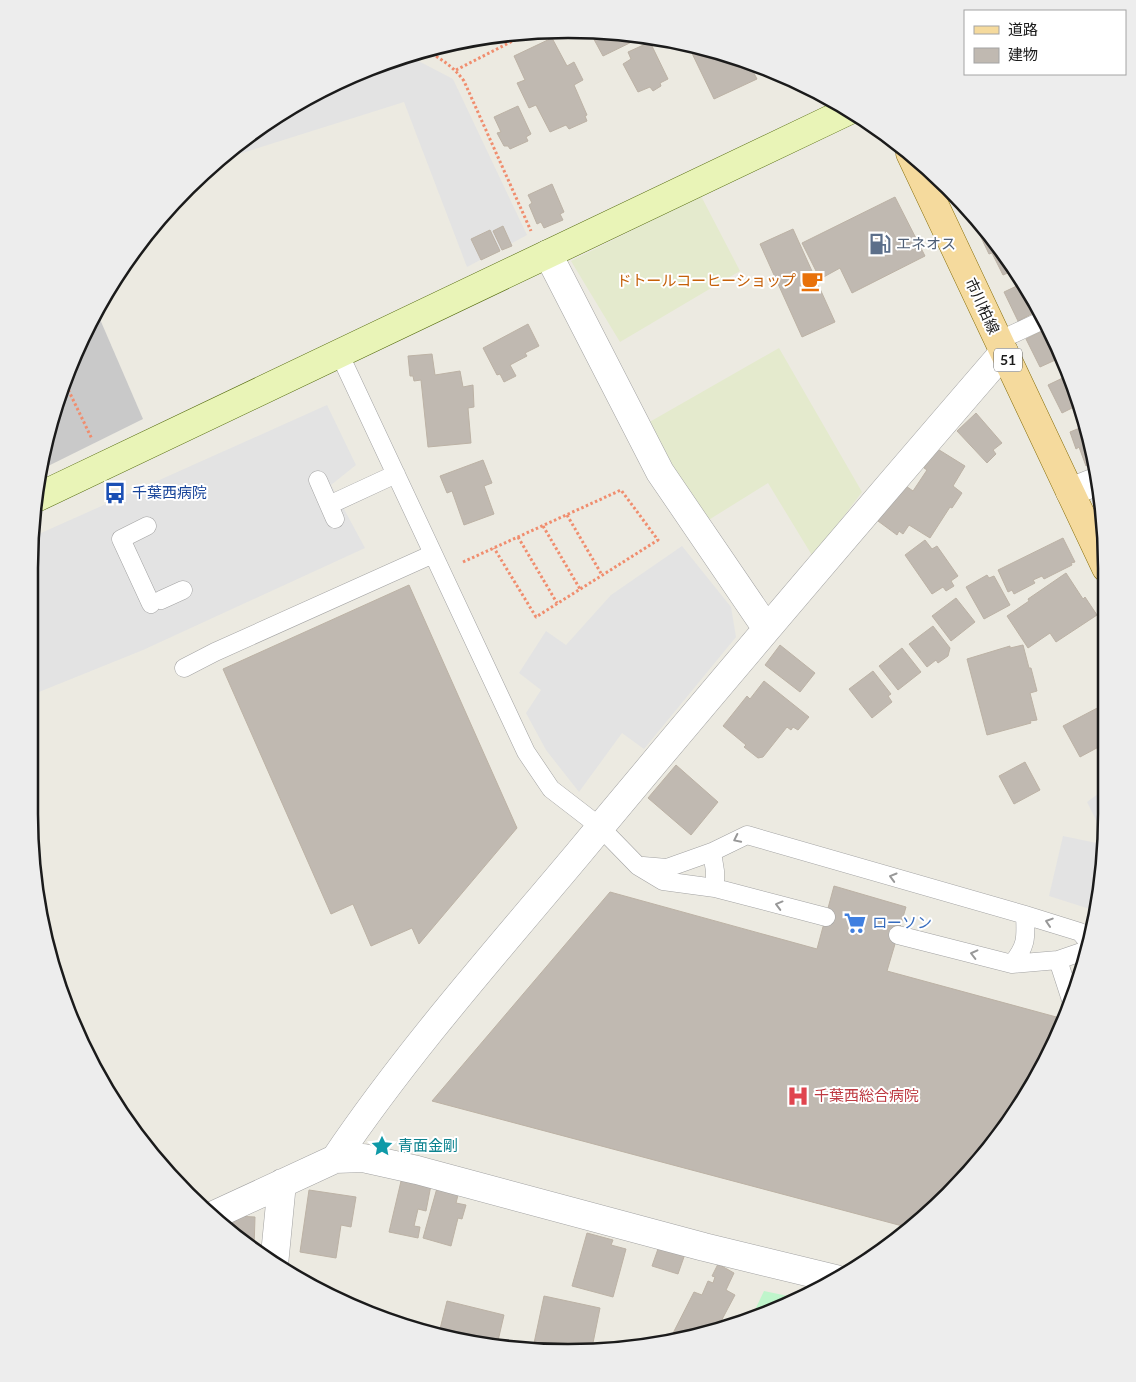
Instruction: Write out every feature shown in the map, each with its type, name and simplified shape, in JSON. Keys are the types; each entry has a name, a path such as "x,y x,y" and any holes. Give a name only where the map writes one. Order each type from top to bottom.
{"main road":[{"name":"市川柏線","path":"917,168 1097,550"}],"street":[{"path":"43,495 841,114"},
{"path":"545,255 660,472 767,629"},
{"path":"335,1158 430,1031 599,826 767,629 1001,347"},
{"path":"1070,492 1091,484"},
{"path":"217,1212 335,1158 363,1158 418,1170 694,1244 827,1277"},
{"path":"275,1256 282,1183"}],"lane":[{"path":"1001,347 1038,323"},
{"path":"339,353 526,752 552,789 599,826 638,866 663,881 715,888 826,917"},
{"path":"318,480 332,512 396,474"},
{"path":"147,526 121,539 156,602 183,590"},
{"path":"184,668 433,554"},
{"path":"638,866 667,868 712,852 746,835 1025,915 1080,932 1083,936"},
{"path":"712,852 715,888"},
{"path":"1012,964 1022,951 1026,935 1025,915"},
{"path":"898,935 1012,964 1058,960 1080,953"},
{"path":"1058,960 1068,989"}],"path":[{"path":"456,70 513,41"},
{"path":"434,55 456,70 464,81 545,255"},
{"path":"69,390 94,442"},
{"path":"462,562 621,490 658,540 536,617 494,548"},
{"path":"567,515 602,575"},
{"path":"543,526 580,589"},
{"path":"518,537 557,603"}],"shaded area":[{"path":"417,60 453,79 527,235 467,267 404,102 235,155 273,127 333,92 365,78"},
{"path":"100,319 143,419 48,466 66,397 78,365"},
{"path":"327,405 356,465 331,485 365,548 143,650 38,692 39,534"},
{"path":"682,546 731,607 736,637 644,749 622,733 579,792 546,750 526,713 541,690 519,673 546,631 566,645 611,595"},
{"path":"1098,794 1098,823 1087,802"},
{"path":"1063,836 1097,843 1094,883 1089,909 1049,896"}],"green space":[{"path":"701,196 740,271 620,342 571,261"},
{"path":"779,348 862,492 813,557 768,483 707,521 646,424"},
{"path":"764,1291 789,1296 771,1304 755,1310"}],"building":[{"path":"552,38 567,66 574,62 583,80 574,85 587,115 585,116 587,121 569,129 566,125 550,132 536,105 529,108 517,83 525,80 514,56"},
{"path":"594,39 632,42 603,56"},
{"path":"646,44 651,45 668,79 660,83 661,86 653,91 650,87 638,92 623,64 631,59 628,52"},
{"path":"692,53 753,71 757,79 714,99"},
{"path":"518,106 531,134 526,137 528,141 510,149 508,146 504,146 497,133 501,132 494,117"},
{"path":"552,184 564,212 560,214 563,220 544,228 541,222 537,224 529,205 532,203 528,195"},
{"path":"895,197 925,256 852,293 840,268 820,279 802,243"},
{"path":"503,226 512,246 502,250 493,231"},
{"path":"793,229 835,322 802,337 760,244"},
{"path":"490,230 500,251 481,260 471,239"},
{"path":"979,232 1009,273 1003,275 992,253 989,254"},
{"path":"1017,286 1033,313 1018,321 1004,292"},
{"path":"528,324 539,346 525,353 527,356 510,365 516,376 504,382 500,374 497,375 483,348"},
{"path":"1043,331 1056,360 1040,367 1026,339"},
{"path":"432,354 435,375 460,371 463,387 473,385 474,407 468,408 471,443 428,447 421,380 414,381 413,376 410,376 408,356"},
{"path":"1063,378 1073,407 1062,413 1048,385"},
{"path":"976,413 1002,443 993,450 996,454 987,463 957,431"},
{"path":"1079,428 1088,465 1086,466 1079,447 1076,449 1070,432"},
{"path":"936,448 965,466 953,486 962,493 952,508 950,507 930,538 909,525 903,534 899,531 897,535 878,521 903,484 913,491 927,470 924,468"},
{"path":"483,460 492,483 484,486 494,514 464,525 452,491 447,493 440,476"},
{"path":"1063,538 1075,562 1071,563 1072,565 1044,579 1042,576 1033,580 1035,583 1014,594 1012,590 1008,592 998,570"},
{"path":"925,540 932,549 937,546 958,576 951,581 954,586 946,591 943,587 932,594 905,555"},
{"path":"1066,573 1083,599 1085,597 1097,615 1056,642 1050,633 1028,648 1007,616"},
{"path":"987,575 989,578 994,576 1010,605 984,619 966,587"},
{"path":"409,585 517,828 419,944 412,928 371,946 353,904 331,914 223,669"},
{"path":"956,598 975,622 951,641 932,616"},
{"path":"933,626 950,648 948,656 938,663 936,660 927,667 909,644"},
{"path":"780,645 815,673 800,692 765,665"},
{"path":"1023,645 1037,691 1030,693 1037,720 987,735 967,659 1010,646 1010,648"},
{"path":"902,648 921,672 898,690 879,666"},
{"path":"873,671 891,694 888,696 892,702 872,718 849,689"},
{"path":"764,681 809,717 798,730 793,727 791,730 787,727 763,757 758,758 723,726 747,696 750,699"},
{"path":"1098,708 1098,747 1080,757 1063,726"},
{"path":"1025,762 1040,790 1014,804 999,776"},
{"path":"676,765 718,802 691,835 648,798"},
{"path":"834,886 906,907 887,971 1058,1017 1044,1049 1027,1079 989,1137 943,1189 902,1226 432,1101 610,892 817,949"},
{"path":"402,1177 431,1185 426,1211 418,1209 414,1226 420,1227 418,1238 389,1232"},
{"path":"437,1188 458,1195 456,1203 466,1205 462,1219 458,1218 451,1246 423,1238"},
{"path":"309,1190 356,1197 351,1227 341,1225 336,1258 300,1252"},
{"path":"235,1216 255,1217 254,1242 245,1235 227,1221"},
{"path":"587,1233 613,1240 611,1245 626,1249 613,1297 572,1286"},
{"path":"659,1246 685,1254 678,1274 652,1266"},
{"path":"718,1264 734,1273 726,1290 735,1295 721,1321 673,1334 694,1292 702,1295 708,1281 713,1283 715,1277 712,1276"},
{"path":"544,1296 600,1308 593,1343 534,1343"},
{"path":"447,1301 504,1315 498,1340 440,1328"}],"place":[{"name":"エネオス","path":"880,244"},
{"name":"ドトールコーヒーショップ","path":"812,281"},
{"name":"千葉西病院","path":"115,493"},
{"name":"ローソン","path":"855,923"},
{"name":"千葉西総合病院","path":"798,1096"},
{"name":"青面金剛","path":"382,1146"}]}
